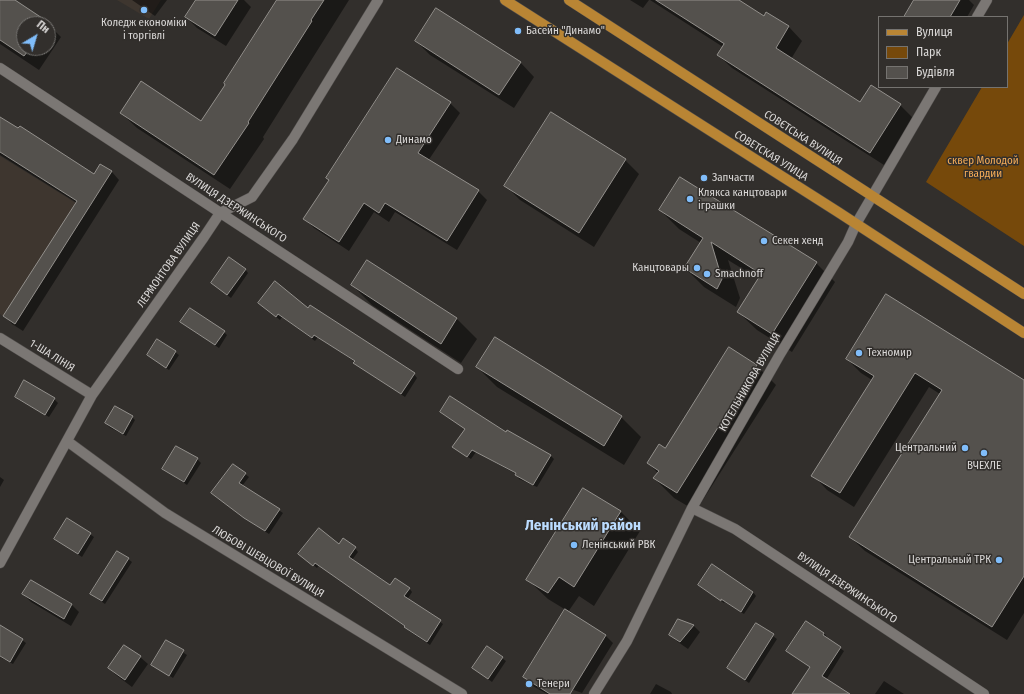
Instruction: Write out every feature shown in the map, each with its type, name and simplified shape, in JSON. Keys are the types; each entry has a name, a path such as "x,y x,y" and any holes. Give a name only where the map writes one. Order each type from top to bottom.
{"main road":[{"name":"СОВЕТСКАЯ УЛИЦА","path":"505,0 1024,332"},
{"name":"СОВЄТСЬКА ВУЛИЦЯ","path":"569,0 871,197 1024,294"}],"street":[{"name":"ЛЕРМОНТОВА ВУЛИЦЯ","path":"0,563 92,395 220,213 252,197 293,139 378,0"},
{"path":"978,16 987,0"},
{"name":"ВУЛИЦЯ ДЗЕРЖИНСЬКОГО","path":"0,68 458,369"},
{"name":"КОТЕЛЬНИКОВА ВУЛИЦЯ","path":"594,694 627,641 692,508 779,356 848,242 871,197 935,88"},
{"name":"1-ША ЛІНІЯ","path":"0,338 92,395"},
{"name":"ЛЮБОВІ ШЕВЦОВОЇ ВУЛИЦЯ","path":"67,441 165,513 462,694"},
{"name":"ВУЛИЦЯ ДЗЕРЖИНСЬКОГО","path":"692,508 735,529 984,694"}],"shaded area":[{"name":"Коледж економіки і торгівлі","path":"117,0 161,0 149,19"},
{"path":"0,156 76,203 3,316 0,314"}],"green space":[{"name":"сквер Молодой гвардии","path":"1024,15 1024,246 926,182 981,88 1008,88 1008,42"}],"building":[{"path":"0,0 15,0 39,16 16,16 16,51 0,40"},
{"path":"196,0 238,0 215,36 185,17"},
{"path":"277,0 324,0 248,122 249,123 214,175 120,113 141,81 201,121"},
{"path":"656,0 739,0 764,16 766,12 789,26 776,48 860,102 871,85 901,104 870,153 717,55 724,44"},
{"path":"914,0 960,0 951,16 905,16"},
{"path":"436,8 521,62 499,95 415,41"},
{"path":"397,68 451,102 418,153 479,190 447,241 385,203 379,213 364,203 339,242 303,219 329,180 326,178"},
{"path":"551,112 626,159 579,233 504,186"},
{"path":"0,117 18,128 20,126 94,174 100,164 112,171 15,324 3,316 77,201 0,152"},
{"path":"680,177 817,262 772,334 737,312 761,274 711,242 722,279 717,289 684,268 703,238 659,210"},
{"path":"229,257 246,269 227,295 211,283"},
{"path":"367,260 457,318 441,344 351,285"},
{"path":"275,281 308,308 310,305 415,373 401,394 353,363 355,361 314,335 312,338 278,314 276,317 258,303"},
{"name":"Центральний","path":"886,294 1024,380 1024,576 992,627 849,537 942,390 915,373 840,493 811,476 874,376 846,359"},
{"path":"190,308 225,331 215,345 180,322"},
{"path":"495,337 622,416 604,446 476,367"},
{"path":"157,339 176,351 166,368 147,355"},
{"path":"729,347 757,365 677,493 653,478 659,471 647,463 659,444 665,448"},
{"path":"24,380 55,398 45,415 15,397"},
{"path":"450,396 506,432 507,430 551,455 533,485 515,475 516,473 472,450 467,457 452,447 465,429 440,412"},
{"path":"115,406 133,416 123,434 105,423"},
{"path":"176,446 198,458 184,482 162,469"},
{"path":"233,464 246,473 239,483 280,509 265,531 244,518 211,493"},
{"name":"Ленінський РВК","path":"583,488 621,511 574,587 559,577 548,593 526,580"},
{"path":"67,518 91,533 78,554 54,539"},
{"path":"319,528 339,544 343,538 356,547 349,557 390,585 395,578 410,588 404,596 441,620 427,642 315,563 313,566 298,554"},
{"path":"117,551 129,558 102,601 90,594"},
{"path":"712,564 753,592 741,612 721,599 721,601 698,585"},
{"path":"31,580 72,604 64,619 22,594"},
{"path":"565,609 606,635 570,694 550,694 523,677"},
{"path":"678,619 694,625 680,642 669,635"},
{"path":"806,621 841,647 822,676 850,694 792,694 810,667 786,651"},
{"path":"756,623 774,634 745,680 727,668"},
{"path":"0,625 23,639 10,662 0,656"},
{"path":"166,640 184,650 169,676 151,665"},
{"path":"124,645 141,656 125,680 108,668"},
{"path":"487,646 503,657 488,679 472,668"}],"place":[{"name":"Коледж економіки і торгівлі","path":"144,10"},
{"name":"Басейн \"Динамо\"","path":"518,31"},
{"name":"Динамо","path":"388,140"},
{"name":"Запчасти","path":"704,178"},
{"name":"Клякса канцтовари іграшки","path":"690,199"},
{"name":"Секен хенд","path":"764,241"},
{"name":"Канцтовары","path":"697,268"},
{"name":"Smachnoff","path":"707,274"},
{"name":"Техномир","path":"859,353"},
{"name":"Центральний","path":"965,448"},
{"name":"ВЧЕХЛЕ","path":"984,453"},
{"name":"Ленінський РВК","path":"574,545"},
{"name":"Центральный ТРК","path":"999,560"},
{"name":"Тенери","path":"529,684"}],"district":[{"name":"Ленінський район","path":"583,526"}]}
